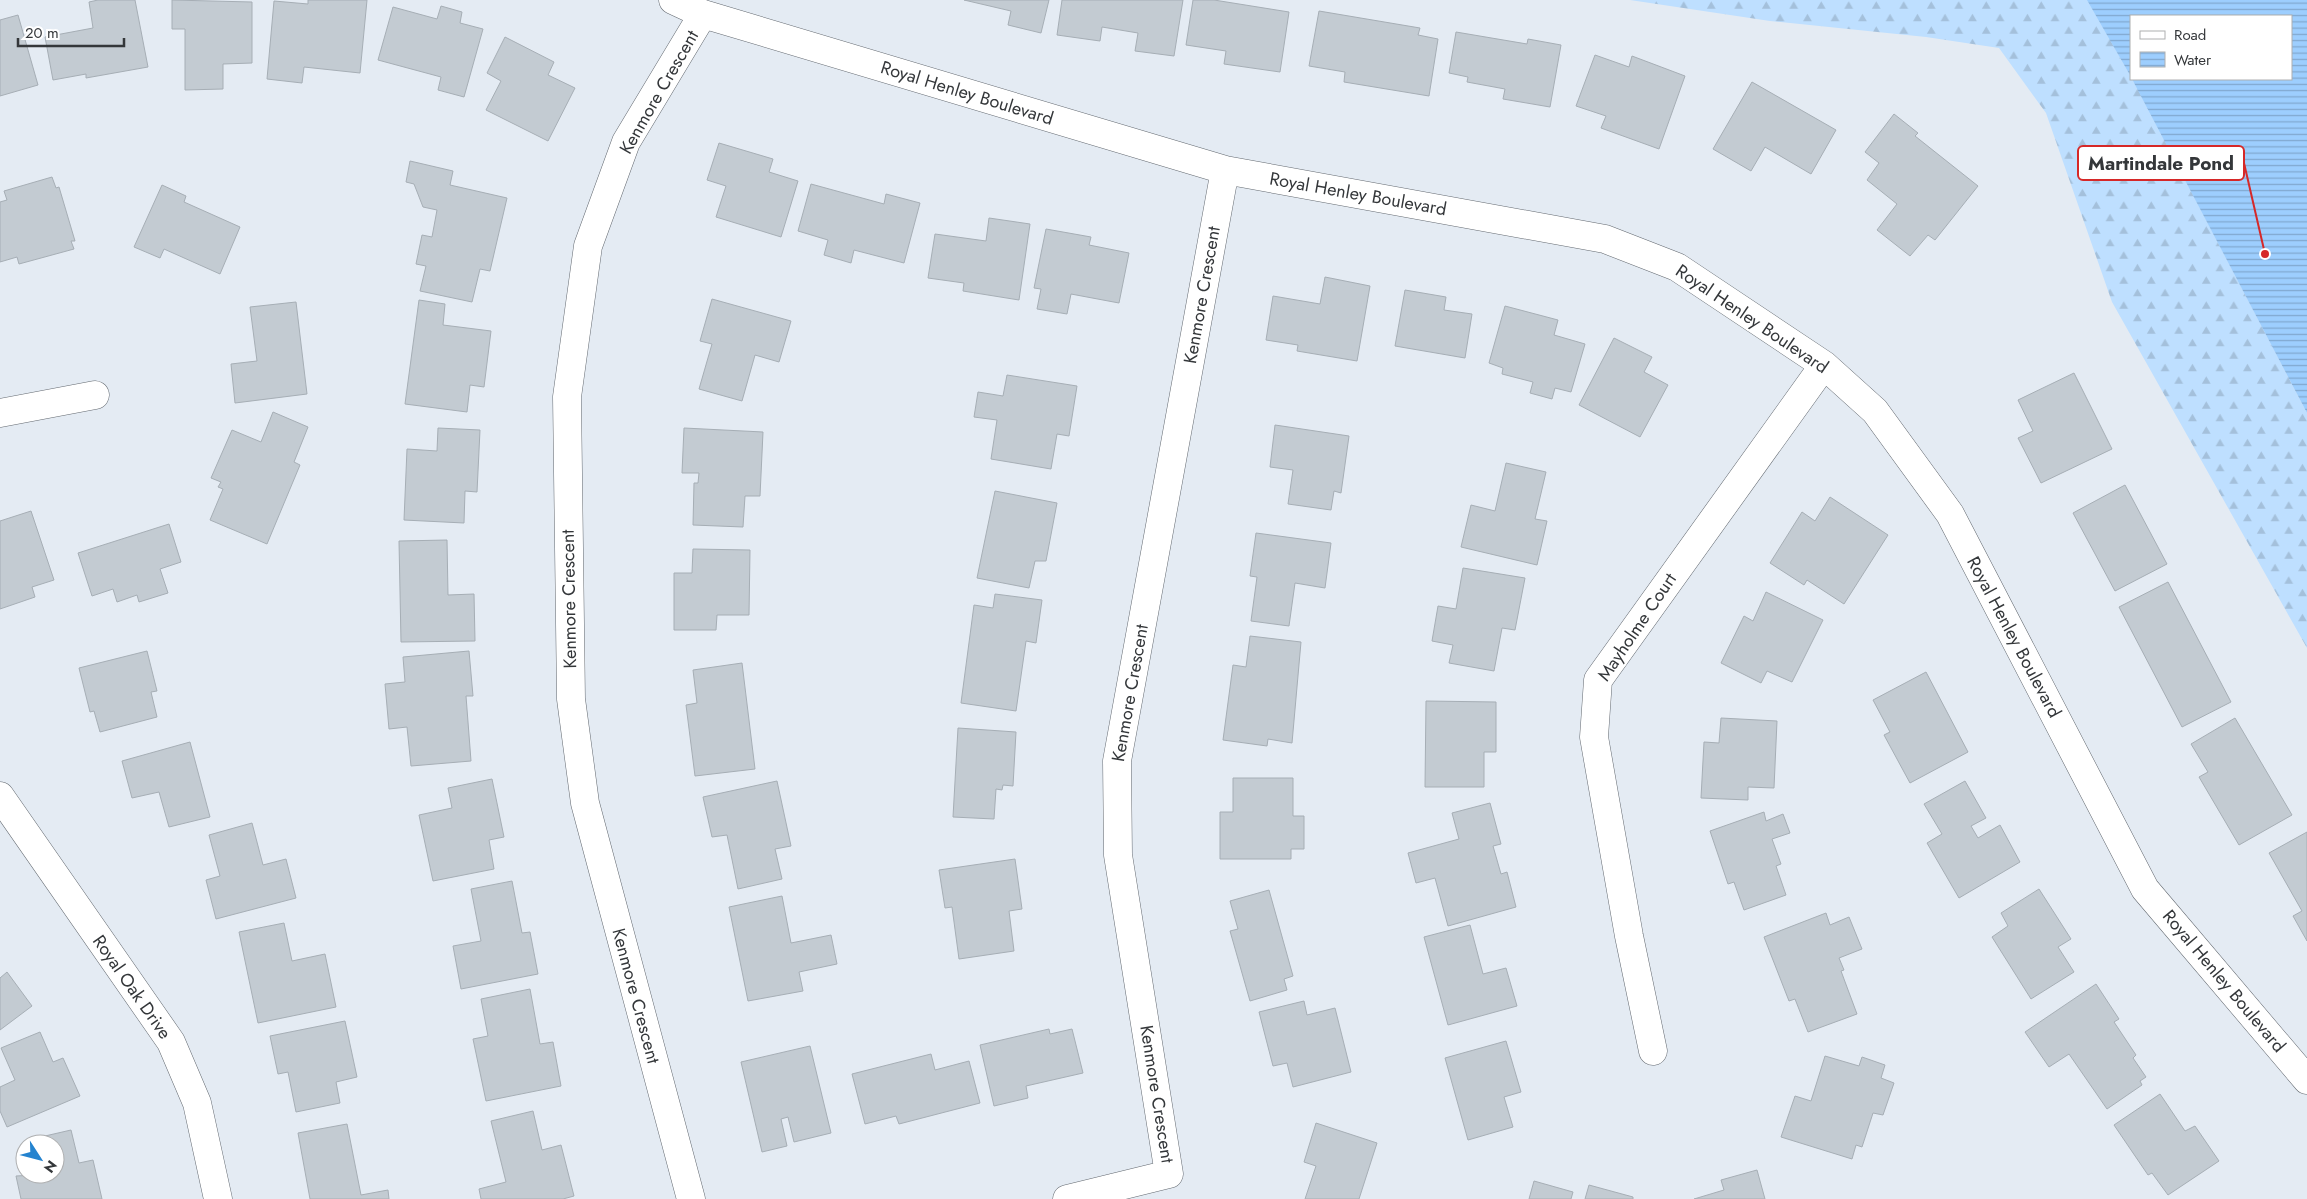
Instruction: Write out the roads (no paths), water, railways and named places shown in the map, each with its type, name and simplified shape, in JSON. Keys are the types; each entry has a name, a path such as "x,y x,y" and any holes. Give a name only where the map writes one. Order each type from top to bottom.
{"street":[{"name":"Royal Henley Boulevard","path":"673,0 703,14 1225,170 1605,239 1677,267 1824,365 1876,410 1950,514 2145,889 2307,1080"},
{"name":"Kenmore Crescent","path":"690,1199 584,803 570,699 567,397 588,246 626,142 703,14"},
{"name":"Kenmore Crescent","path":"1067,1199 1169,1174 1118,855 1117,761 1225,170"},
{"name":"Mayholme Court","path":"1653,1052 1629,936 1594,737 1598,680 1824,365"},
{"path":"0,413 95,395"},
{"name":"Royal Oak Drive","path":"0,796 171,1042 197,1103 218,1199"}],"water":[{"path":"2087,0 2307,0 2307,413 2133,80 2292,80 2292,15 2130,15 2130,75"}],"place":[{"name":"Martindale Pond","path":"2265,254"}]}
